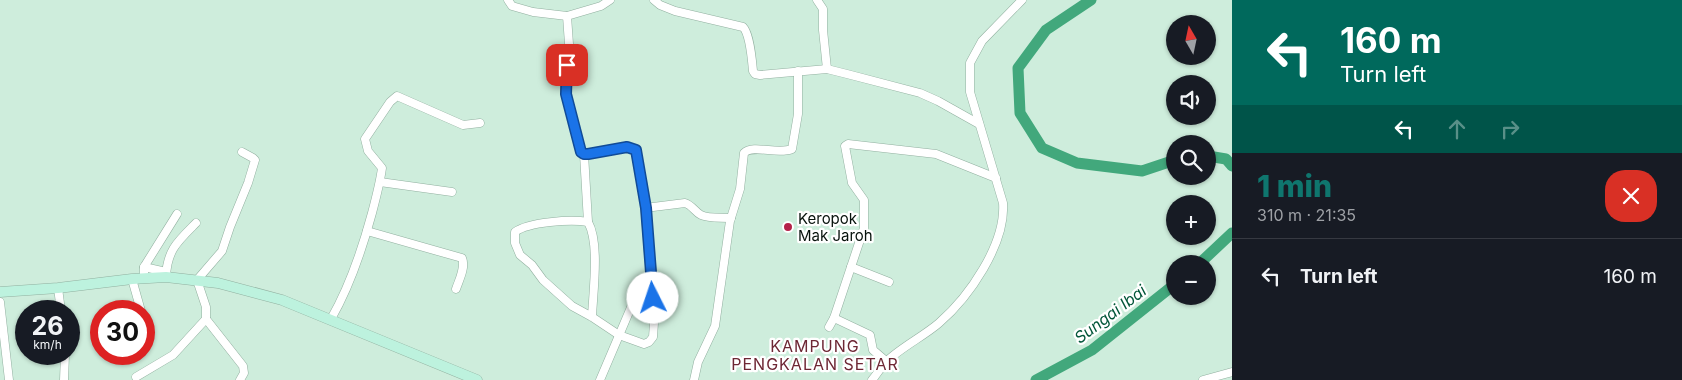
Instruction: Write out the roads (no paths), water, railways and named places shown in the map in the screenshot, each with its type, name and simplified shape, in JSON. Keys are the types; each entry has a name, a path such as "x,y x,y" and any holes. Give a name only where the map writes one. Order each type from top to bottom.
{"main road":[{"path":"0,292 58,288 166,275 218,283 282,300 477,380"}],"street":[{"path":"508,0 512,6 532,12 567,16 601,6 610,0"},
{"path":"654,0 660,5 675,11 743,27 748,36 755,74 827,70 903,87 920,93 979,124"},
{"path":"817,0 823,9 827,70"},
{"path":"872,380 886,362 940,322 956,306 978,275 995,245 1004,214 1001,194 970,92 970,63 982,41 1022,0"},
{"path":"567,16 569,44 565,90 579,146 584,154 588,222 595,258 592,317"},
{"path":"694,380 698,362 715,326 731,218 740,189 744,153 750,149 784,152 792,149 798,114 798,71"},
{"path":"331,319 345,291 367,231 380,182 382,168 368,151 364,139 394,98 397,96 463,125 480,123"},
{"path":"829,327 834,318 864,228 863,197 855,190 851,180 845,148 848,144 932,153 952,159 996,178"},
{"path":"584,154 627,147 636,150 646,208 653,298 654,330 649,342 644,344 619,335 572,306 520,255 515,243 515,232 520,228 556,222 588,222"},
{"path":"240,380 244,373 243,366 206,319 206,307 197,280 222,251 248,183 254,160 242,152"},
{"path":"380,182 452,192"},
{"path":"646,208 685,203 689,204 700,215 706,217 731,218"},
{"path":"144,278 144,267 176,214"},
{"path":"144,267 166,275 169,254 178,241 196,223"},
{"path":"367,231 462,258 464,262 463,268 456,289"},
{"path":"851,267 890,282"},
{"path":"132,279 138,300"},
{"path":"58,288 60,300"},
{"path":"600,380 632,305 653,298"},
{"path":"0,302 9,380"},
{"path":"834,318 870,335 873,350 886,362"},
{"path":"136,377 173,355 206,319"},
{"path":"64,380 65,365"},
{"path":"1203,380 1232,372"}],"waterway":[{"name":"Sungai Ibai","path":"1091,0 1046,30 1018,68 1020,113 1042,148 1077,163 1142,171 1166,163"},
{"name":"Sungai Ibai","path":"1216,157 1226,159 1232,166"},
{"name":"Sungai Ibai","path":"1209,255 1232,233"},
{"name":"Sungai Ibai","path":"1036,380 1092,350 1166,291"}],"place":[{"name":"Keropok Mak Jaroh","path":"788,227"}],"district":[{"name":"KAMPUNG PENGKALAN SETAR","path":"815,355"}]}
